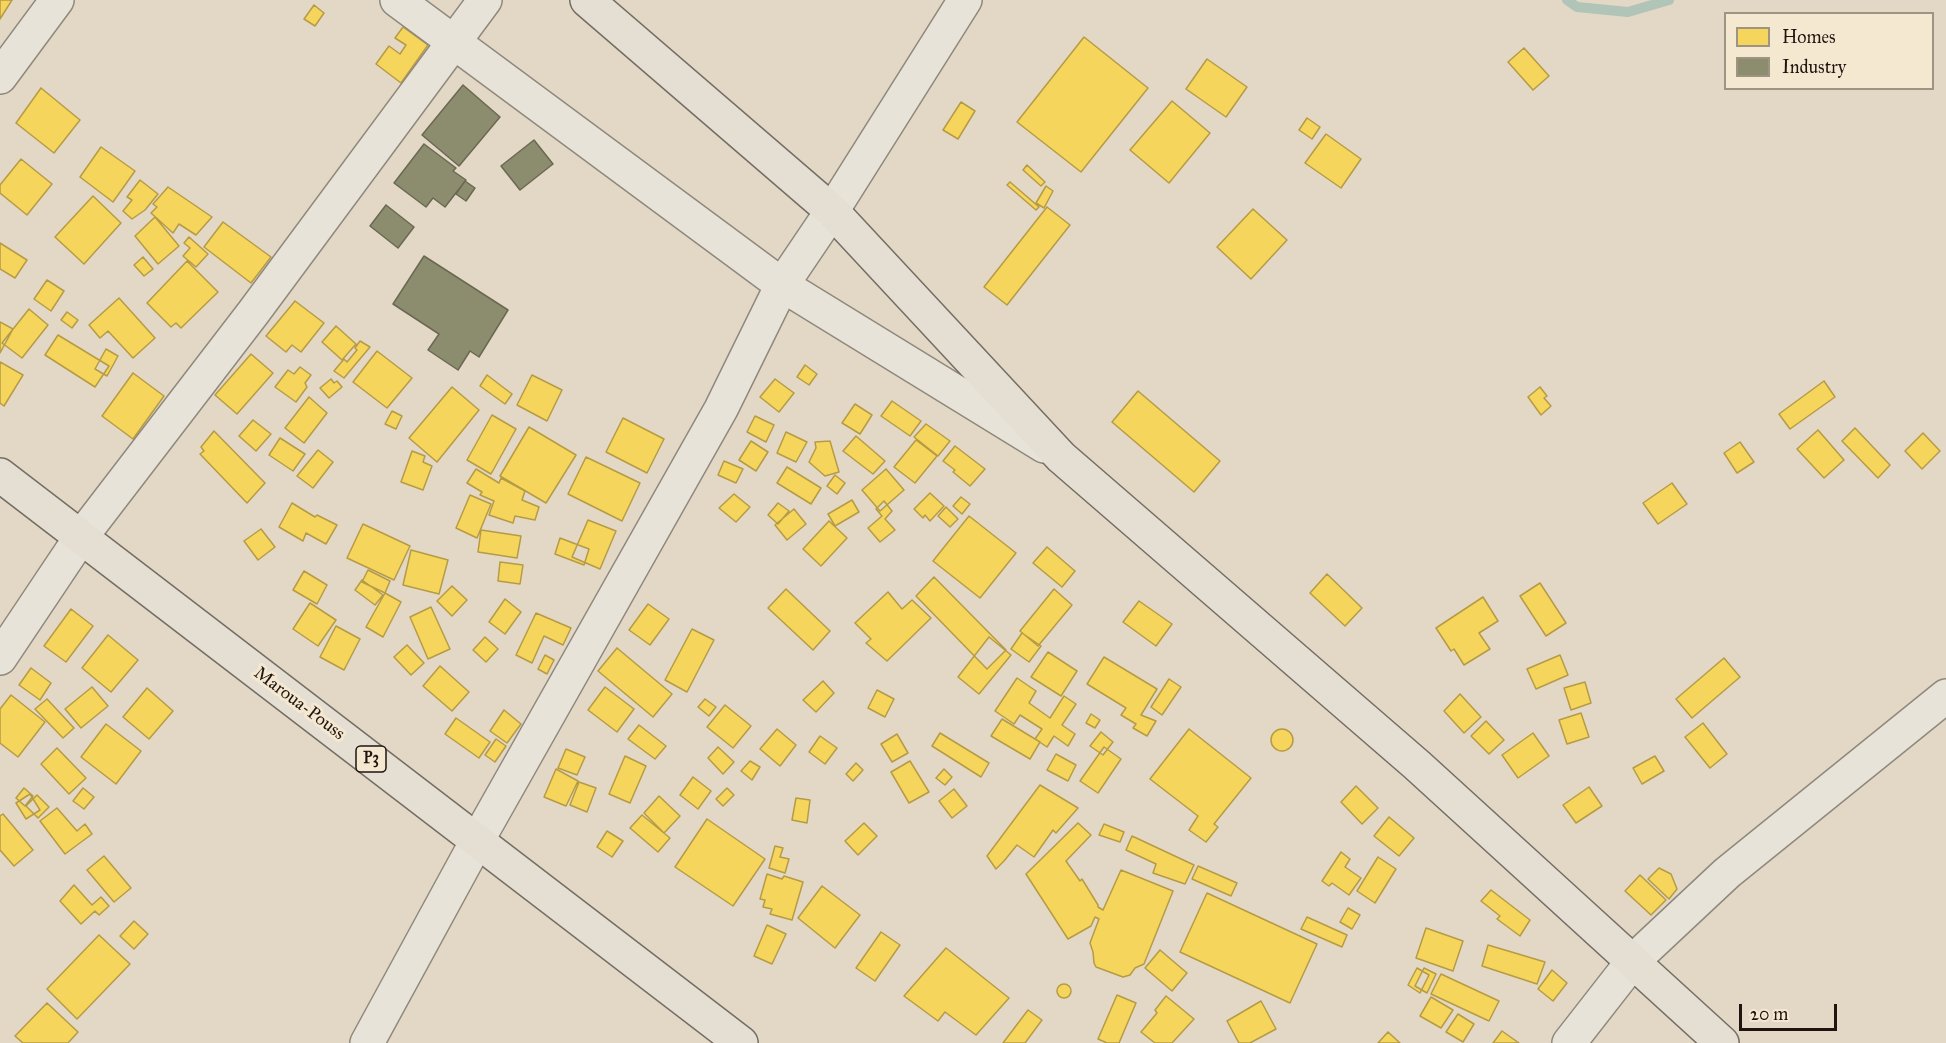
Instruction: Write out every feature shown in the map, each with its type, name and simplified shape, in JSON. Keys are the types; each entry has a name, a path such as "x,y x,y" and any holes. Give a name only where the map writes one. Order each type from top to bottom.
{"main road":[{"path":"586,0 832,211 1061,457 1417,765 1722,1043"},
{"name":"Maroua-Pouss","path":"0,475 741,1043"}],"street":[{"path":"0,77 57,0"},
{"path":"397,0 782,285 1061,457"},
{"path":"0,658 81,537 253,313 485,0"},
{"path":"367,1043 477,841 722,409 782,285 832,211 965,0"},
{"path":"1569,1043 1633,962 1727,873 1946,696"}],"building: Homes":[{"path":"0,0 12,0 0,19"},
{"path":"314,5 324,13 315,26 304,19"},
{"path":"403,27 428,45 401,83 376,64 389,46 400,54 406,45 395,38"},
{"path":"1084,37 1148,88 1081,172 1017,122"},
{"path":"1524,48 1549,76 1533,90 1508,62"},
{"path":"1207,59 1247,87 1226,117 1186,89"},
{"path":"41,88 80,120 54,153 16,123"},
{"path":"1172,101 1210,133 1169,183 1130,150"},
{"path":"961,102 975,111 958,139 943,130"},
{"path":"1307,118 1320,127 1312,139 1299,130"},
{"path":"1326,134 1361,159 1341,188 1305,163"},
{"path":"101,147 135,171 113,202 80,177"},
{"path":"21,159 52,184 27,215 0,193 0,185"},
{"path":"1027,165 1045,182 1041,186 1023,170"},
{"path":"140,180 158,194 145,210 132,219 123,211 132,200 127,197"},
{"path":"1010,182 1039,207 1036,210 1007,185"},
{"path":"1046,186 1053,191 1044,208 1036,203"},
{"path":"168,187 212,217 196,235 179,224 173,233 151,213 157,207 153,204"},
{"path":"93,196 121,223 84,264 55,237"},
{"path":"1047,207 1070,225 1007,305 984,287"},
{"path":"1253,209 1287,240 1251,279 1217,247"},
{"path":"155,217 179,246 158,264 135,236"},
{"path":"223,222 271,257 251,283 204,247"},
{"path":"189,237 208,254 196,267 183,256 190,248 184,243"},
{"path":"0,243 27,260 15,278 0,269"},
{"path":"143,257 153,269 144,276 134,265"},
{"path":"187,261 218,292 181,328 176,323 171,327 147,303"},
{"path":"47,280 64,291 51,311 34,299"},
{"path":"119,298 155,338 133,358 108,331 100,338 89,325"},
{"path":"295,301 324,323 301,352 292,345 286,352 266,336"},
{"path":"29,309 48,325 22,358 2,343"},
{"path":"67,312 78,320 72,328 61,320"},
{"path":"0,322 13,329 0,353"},
{"path":"336,326 356,344 342,360 322,342"},
{"path":"58,335 109,366 95,387 45,355"},
{"path":"360,341 370,347 344,378 334,371 344,359 347,362 357,350 355,348"},
{"path":"106,349 118,356 107,376 95,369"},
{"path":"377,351 412,378 387,408 353,382"},
{"path":"251,354 273,373 237,414 215,395"},
{"path":"0,362 23,375 4,406 0,403"},
{"path":"805,365 817,374 809,385 797,377"},
{"path":"300,367 311,375 305,383 307,387 296,402 275,387 288,370 294,374"},
{"path":"133,373 164,396 133,439 102,416"},
{"path":"487,375 512,394 505,404 480,386"},
{"path":"532,375 562,390 547,421 517,405"},
{"path":"331,379 334,383 337,381 342,387 329,398 320,388"},
{"path":"775,379 794,393 779,412 760,397"},
{"path":"1824,381 1835,397 1790,429 1779,414"},
{"path":"452,387 479,410 437,462 409,438"},
{"path":"1540,387 1547,396 1544,398 1551,406 1541,415 1528,397"},
{"path":"1138,391 1220,461 1194,492 1112,422"},
{"path":"309,397 327,413 304,443 285,428"},
{"path":"892,401 921,421 910,436 881,416"},
{"path":"855,404 872,415 860,434 842,423"},
{"path":"392,411 402,416 396,429 385,424"},
{"path":"492,415 516,429 491,474 467,460"},
{"path":"755,416 774,425 766,442 747,432"},
{"path":"623,418 664,439 647,473 606,452"},
{"path":"253,420 271,434 256,451 239,436"},
{"path":"926,424 950,441 938,456 914,437"},
{"path":"529,427 576,455 546,503 500,476"},
{"path":"1855,428 1890,465 1878,478 1842,441"},
{"path":"1818,430 1844,460 1824,478 1797,449"},
{"path":"214,431 265,483 247,503 200,454 204,451 201,447"},
{"path":"786,432 807,442 796,462 777,453"},
{"path":"1923,433 1940,451 1922,469 1905,451"},
{"path":"856,436 885,461 873,474 843,451"},
{"path":"280,438 305,454 293,471 269,455"},
{"path":"916,440 937,456 915,483 894,467"},
{"path":"751,441 768,452 756,471 739,460"},
{"path":"830,441 839,472 825,476 809,462 816,448 815,442"},
{"path":"1740,442 1754,462 1737,473 1724,453"},
{"path":"955,446 985,469 970,486 943,461"},
{"path":"318,450 333,462 313,488 297,476"},
{"path":"412,451 425,456 423,462 432,466 423,490 401,482"},
{"path":"586,457 640,483 622,521 568,494"},
{"path":"724,461 743,469 736,483 718,475"},
{"path":"787,467 821,488 811,504 777,483"},
{"path":"476,469 499,483 501,478 525,491 522,500 539,507 535,520 515,516 513,523 489,515 494,501 480,495 482,492 467,483"},
{"path":"886,469 904,490 880,511 862,490"},
{"path":"835,475 845,483 837,494 827,486"},
{"path":"1672,483 1687,504 1658,524 1643,503"},
{"path":"930,493 944,506 930,521 914,509"},
{"path":"734,494 750,507 736,522 719,508"},
{"path":"470,495 491,504 477,538 456,528"},
{"path":"961,497 970,504 962,514 953,506"},
{"path":"852,500 859,512 835,526 828,514"},
{"path":"884,501 892,511 885,519 895,530 880,542 868,528 882,516 876,509"},
{"path":"292,503 315,517 317,515 337,525 326,544 306,533 303,541 279,527"},
{"path":"778,503 789,511 778,524 768,515"},
{"path":"946,507 958,519 950,527 938,516"},
{"path":"794,509 806,524 787,540 775,525"},
{"path":"969,516 1016,553 980,598 933,561"},
{"path":"588,520 616,531 600,569 572,557"},
{"path":"829,521 847,538 821,566 803,549"},
{"path":"363,524 410,546 394,580 347,558"},
{"path":"261,529 275,547 258,560 244,541"},
{"path":"481,530 521,536 517,558 478,552"},
{"path":"560,538 589,549 584,565 555,554"},
{"path":"1047,547 1075,571 1062,587 1033,563"},
{"path":"411,550 448,560 439,594 403,585"},
{"path":"500,562 523,565 520,584 498,581"},
{"path":"368,570 390,581 385,593 362,582"},
{"path":"304,571 327,585 317,604 293,590"},
{"path":"1327,574 1362,608 1345,626 1310,593"},
{"path":"934,577 1006,650 987,669 916,596"},
{"path":"362,580 383,595 375,605 355,590"},
{"path":"1540,583 1566,623 1546,636 1520,596"},
{"path":"452,586 467,600 452,616 437,601"},
{"path":"786,589 830,631 813,650 768,608"},
{"path":"1054,589 1072,605 1038,646 1020,631"},
{"path":"888,592 902,609 912,600 931,618 887,661 866,643 871,639 855,623"},
{"path":"385,593 401,602 383,637 366,627"},
{"path":"1483,597 1498,621 1479,633 1490,649 1464,665 1454,649 1451,651 1436,628"},
{"path":"505,599 521,612 505,634 489,622"},
{"path":"1139,601 1172,624 1156,646 1123,622"},
{"path":"310,603 336,620 318,646 293,629"},
{"path":"648,604 669,619 650,645 629,630"},
{"path":"431,607 450,649 428,659 410,617"},
{"path":"71,609 93,626 66,662 44,646"},
{"path":"536,613 571,628 563,645 544,636 532,663 516,655"},
{"path":"336,626 360,639 344,670 320,657"},
{"path":"692,629 714,640 687,692 665,680"},
{"path":"1022,633 1041,646 1029,662 1011,649"},
{"path":"108,635 138,660 111,692 82,668"},
{"path":"485,637 498,649 486,662 473,650"},
{"path":"989,637 1011,655 979,694 958,677"},
{"path":"407,645 424,663 411,675 394,657"},
{"path":"617,648 672,694 653,717 598,671"},
{"path":"1048,652 1077,671 1061,696 1031,677"},
{"path":"545,655 554,660 547,674 538,669"},
{"path":"1560,655 1568,675 1536,689 1527,669"},
{"path":"1104,657 1157,689 1141,715 1156,721 1147,736 1133,728 1136,724 1121,715 1126,708 1087,684"},
{"path":"1724,658 1740,677 1692,718 1676,699"},
{"path":"440,666 469,692 452,711 423,686"},
{"path":"31,668 51,683 40,700 19,685"},
{"path":"1017,678 1036,691 1029,703 1050,718 1064,696 1076,704 1062,725 1075,734 1068,746 1054,736 1047,747 1035,739 1042,729 1020,715 1014,724 995,711"},
{"path":"1169,679 1181,687 1162,715 1151,707"},
{"path":"823,681 834,693 816,712 803,700"},
{"path":"1585,682 1591,703 1571,710 1564,688"},
{"path":"92,687 108,706 81,728 65,709"},
{"path":"605,687 634,709 617,732 588,710"},
{"path":"147,688 173,711 149,739 123,717"},
{"path":"877,690 894,699 885,717 868,708"},
{"path":"1460,694 1481,717 1464,733 1444,711"},
{"path":"11,695 45,722 18,757 0,743 0,709"},
{"path":"47,699 74,728 63,738 35,709"},
{"path":"705,699 716,707 709,716 698,707"},
{"path":"725,705 751,726 733,748 707,727"},
{"path":"504,710 521,724 507,743 490,731"},
{"path":"1581,713 1589,737 1567,744 1559,720"},
{"path":"1091,714 1100,720 1095,728 1086,723"},
{"path":"456,718 490,742 479,758 445,734"},
{"path":"1002,719 1040,742 1030,759 991,736"},
{"path":"1486,721 1504,740 1489,754 1471,736"},
{"path":"1703,723 1727,754 1710,768 1685,737"},
{"path":"106,724 141,751 116,784 81,757"},
{"path":"639,725 666,746 655,759 628,739"},
{"path":"777,729 796,745 780,766 760,749"},
{"path":"1189,729 1251,778 1214,824 1218,827 1206,842 1189,830 1198,816 1150,779"},
{"path":"1282,729 1290,732 1293,740 1290,748 1282,751 1274,748 1271,740 1274,732"},
{"path":"1101,732 1113,742 1103,755 1090,746"},
{"path":"940,733 989,763 981,777 932,746"},
{"path":"1533,733 1549,756 1518,778 1502,755"},
{"path":"897,734 908,753 892,762 881,744"},
{"path":"820,736 837,748 825,764 809,752"},
{"path":"496,739 506,746 495,762 485,755"},
{"path":"718,747 734,762 723,774 708,758"},
{"path":"1104,747 1121,759 1098,793 1080,781"},
{"path":"57,748 86,778 69,794 41,764"},
{"path":"566,749 585,757 577,775 558,768"},
{"path":"1056,754 1076,765 1068,781 1047,770"},
{"path":"625,756 646,766 630,803 609,794"},
{"path":"1655,756 1664,771 1642,784 1633,768"},
{"path":"750,761 760,767 752,780 741,771"},
{"path":"910,761 929,792 909,803 891,772"},
{"path":"856,763 863,770 853,781 846,774"},
{"path":"556,769 578,781 566,806 544,797"},
{"path":"944,769 952,777 945,785 936,778"},
{"path":"693,777 711,791 698,809 680,795"},
{"path":"579,782 596,788 587,812 570,805"},
{"path":"1040,785 1078,808 1056,833 1053,830 1034,857 1017,845 996,869 987,856"},
{"path":"1356,786 1378,808 1362,824 1341,802"},
{"path":"1589,787 1602,806 1576,823 1563,805"},
{"path":"24,788 33,796 25,806 16,798"},
{"path":"83,788 94,797 84,809 73,801"},
{"path":"727,788 734,795 723,806 716,799"},
{"path":"954,789 967,806 952,818 939,801"},
{"path":"30,794 40,810 26,819 16,803"},
{"path":"37,795 49,807 38,818 26,806"},
{"path":"659,796 680,816 664,833 644,813"},
{"path":"796,798 810,800 807,823 792,820"},
{"path":"57,808 77,831 85,824 92,834 65,854 40,821"},
{"path":"3,814 33,850 14,866 0,850 0,816"},
{"path":"642,815 670,838 658,852 630,828"},
{"path":"1389,817 1414,838 1399,856 1374,836"},
{"path":"707,819 765,859 733,906 675,867"},
{"path":"864,823 877,836 858,855 845,841"},
{"path":"1078,823 1091,835 1066,861 1080,881 1082,879 1098,907 1103,910 1121,870 1173,891 1144,964 1135,968 1130,975 1123,977 1096,967 1090,943 1099,919 1095,917 1091,926 1068,939 1026,874"},
{"path":"1104,824 1124,832 1120,842 1099,835"},
{"path":"607,831 623,841 612,857 597,847"},
{"path":"1132,836 1194,865 1185,884 1153,873 1156,864 1126,850"},
{"path":"775,846 783,848 780,857 789,859 785,873 769,868"},
{"path":"1341,852 1350,859 1345,867 1361,878 1349,895 1332,883 1329,886 1322,881"},
{"path":"104,856 131,888 114,902 87,870"},
{"path":"1378,857 1396,869 1375,903 1357,891"},
{"path":"1198,866 1237,883 1231,896 1192,879"},
{"path":"1659,868 1671,874 1677,889 1669,899 1648,879"},
{"path":"767,874 803,882 792,920 770,914 772,909 763,907 765,900 760,899"},
{"path":"1640,875 1666,900 1651,915 1625,891"},
{"path":"74,885 92,905 101,897 109,906 99,915 95,911 81,924 60,901"},
{"path":"822,886 860,915 835,948 798,918"},
{"path":"1491,890 1530,920 1520,936 1497,919 1500,916 1481,901"},
{"path":"1207,893 1317,944 1290,1003 1180,952"},
{"path":"1348,908 1360,915 1352,929 1340,922"},
{"path":"1307,917 1347,935 1342,947 1301,929"},
{"path":"134,921 148,934 134,949 120,936"},
{"path":"767,925 786,934 772,964 754,956"},
{"path":"1426,928 1463,941 1453,971 1416,958"},
{"path":"881,932 900,945 875,981 856,968"},
{"path":"99,935 130,964 77,1019 47,989"},
{"path":"1488,945 1545,962 1537,984 1482,966"},
{"path":"946,948 1009,998 976,1035 945,1012 938,1021 904,996"},
{"path":"1160,950 1187,973 1172,991 1145,968"},
{"path":"1417,968 1429,975 1420,993 1408,985"},
{"path":"1424,968 1436,974 1427,993 1415,986"},
{"path":"1552,970 1567,983 1553,1001 1538,989"},
{"path":"1441,974 1499,1001 1489,1021 1431,994"},
{"path":"1064,984 1069,986 1071,991 1069,996 1064,998 1059,996 1057,991 1059,986"},
{"path":"1117,995 1136,1003 1119,1043 1107,1043 1098,1039"},
{"path":"1166,996 1194,1019 1172,1043 1155,1043 1141,1032 1157,1013 1155,1010"},
{"path":"1431,997 1453,1010 1441,1028 1420,1016"},
{"path":"1261,1001 1276,1029 1250,1043 1239,1043 1227,1021"},
{"path":"47,1003 78,1032 68,1043 23,1043 15,1036"},
{"path":"1028,1010 1042,1020 1025,1043 1003,1043"},
{"path":"1458,1014 1474,1024 1463,1042 1446,1032"},
{"path":"1502,1031 1519,1043 1493,1043"},
{"path":"1388,1032 1400,1043 1378,1043"}],"building: Industry":[{"path":"463,85 500,117 459,166 422,135"},
{"path":"534,140 553,164 520,190 501,166"},
{"path":"424,144 456,168 453,171 466,180 445,207 433,198 426,207 394,183"},
{"path":"465,181 475,188 466,201 456,194"},
{"path":"386,205 414,227 398,248 370,226"},
{"path":"424,256 508,310 479,357 470,351 458,370 428,350 439,334 393,304"}],"waterway":[{"path":"1567,0 1577,7 1628,12 1669,0"}]}
